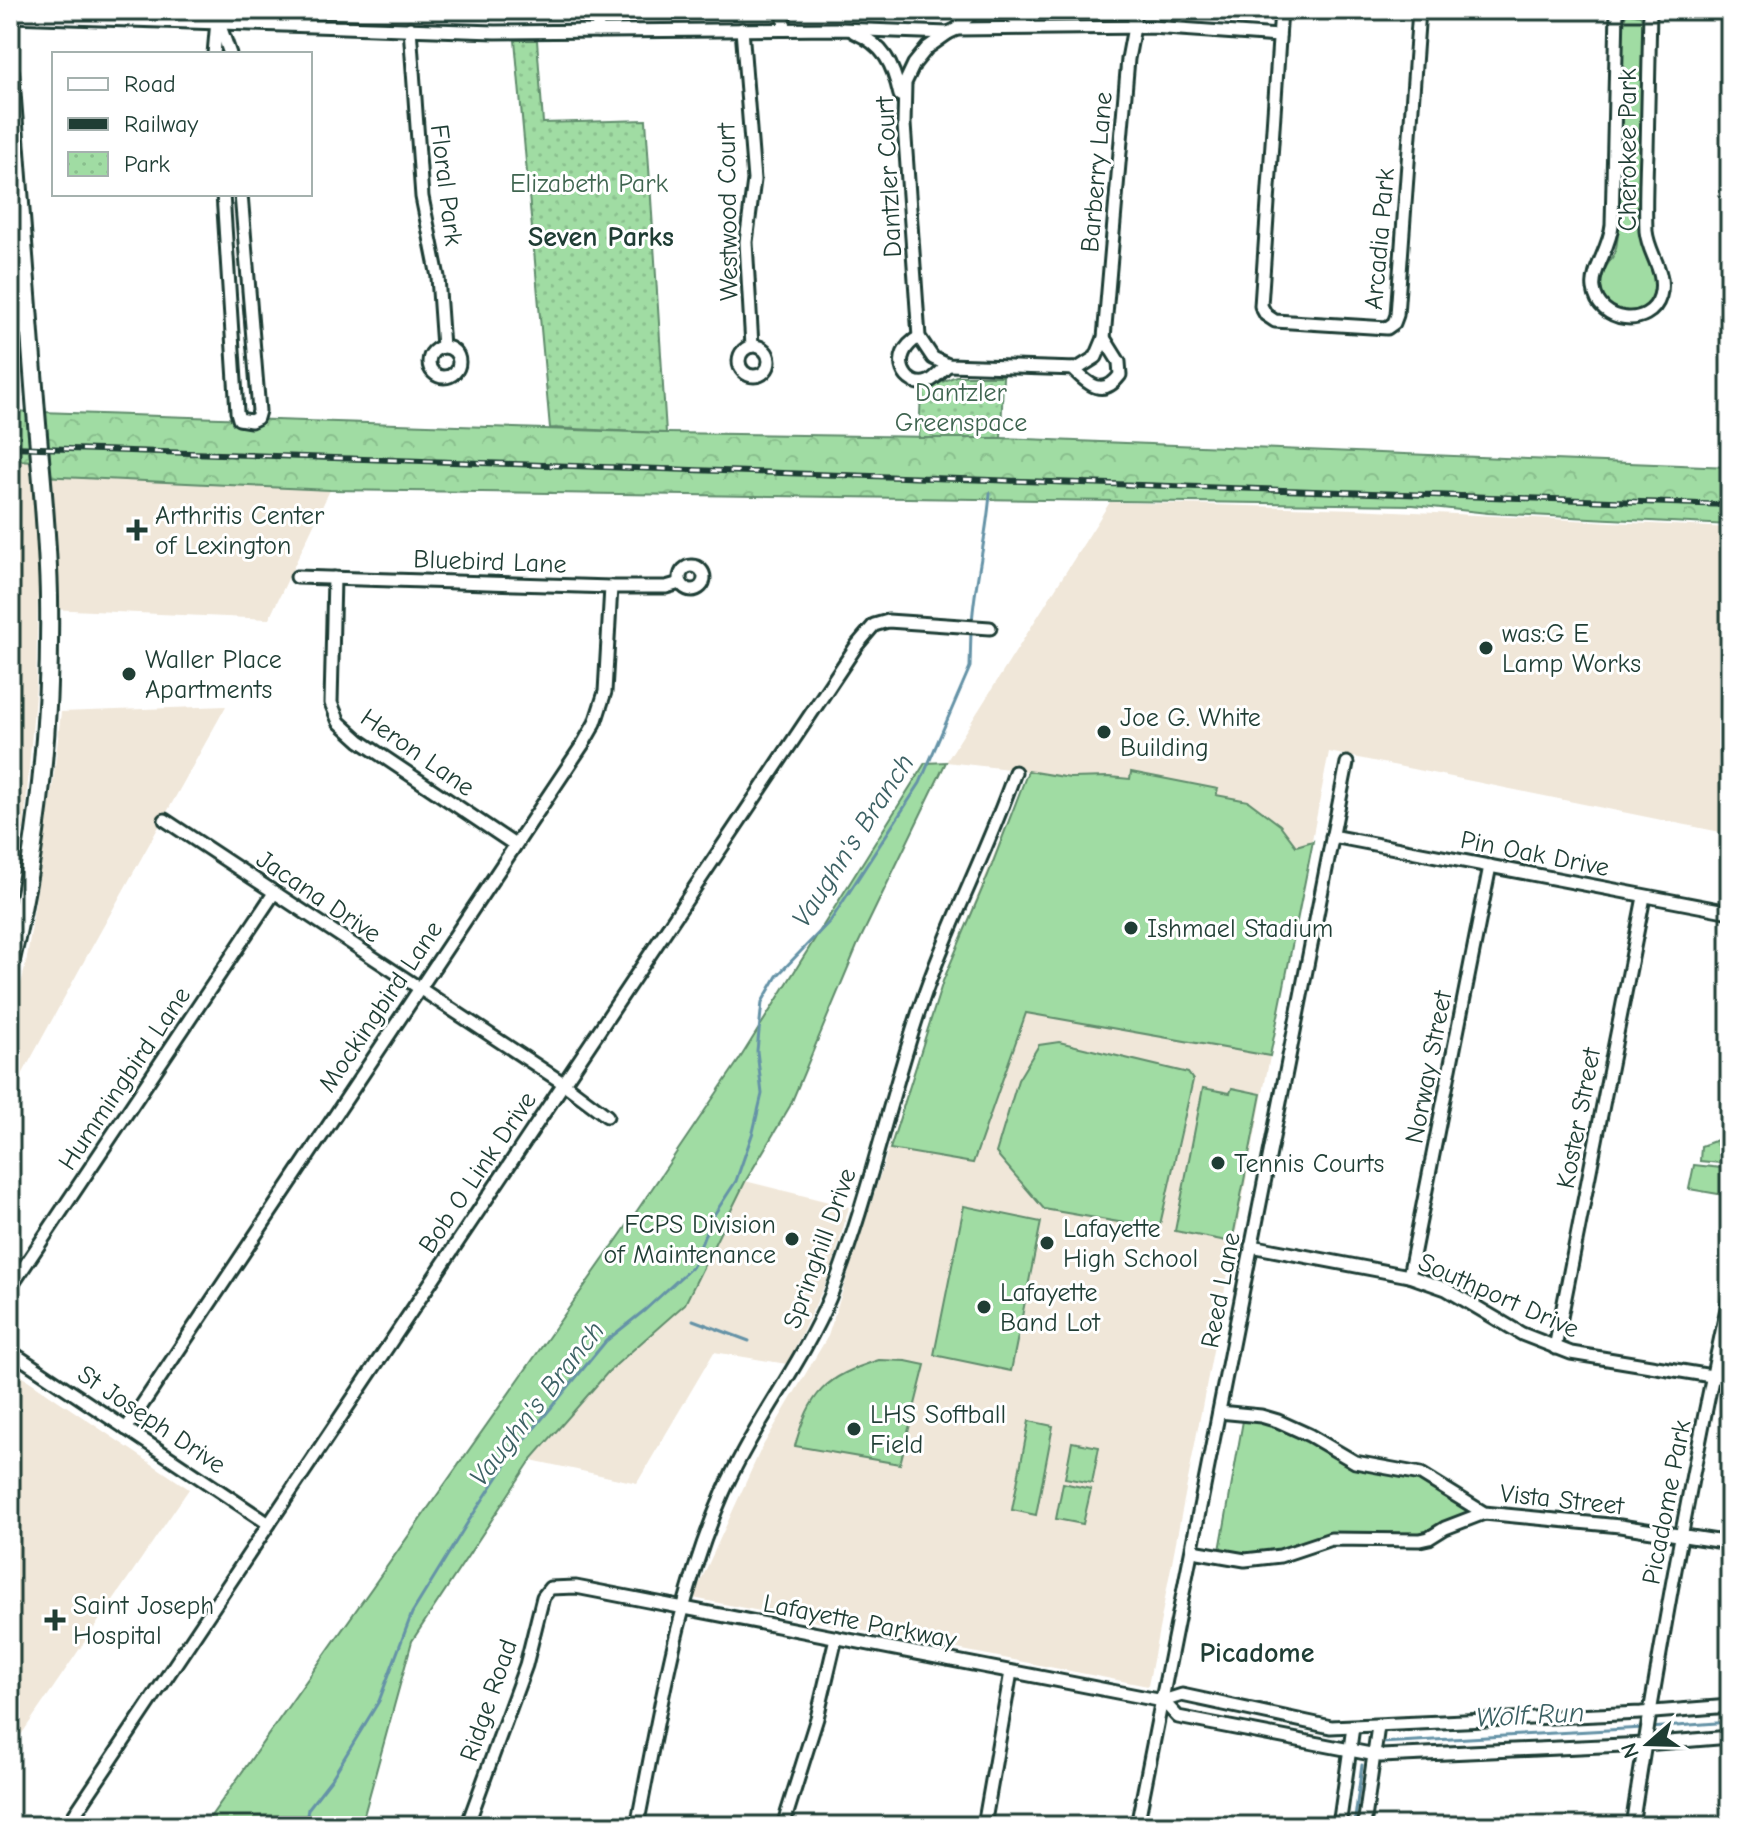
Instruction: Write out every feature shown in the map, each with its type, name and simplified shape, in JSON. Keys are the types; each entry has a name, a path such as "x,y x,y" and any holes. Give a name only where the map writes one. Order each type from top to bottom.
{"main road":[{"path":"10,73 49,593 46,738 36,828 10,964"}],"street":[{"path":"597,10 598,31"},
{"path":"783,10 785,29"},
{"name":"Dantzler Court","path":"919,337 904,124 905,83 914,64 927,48 952,31 974,10"},
{"path":"1005,10 1020,23 1044,30"},
{"name":"Barberry Lane","path":"1073,369 1089,385 1101,388 1114,383 1120,375 1119,362 1104,338 1134,10"},
{"name":"Arcadia Park","path":"1281,10 1261,306 1263,312 1275,321 1387,328 1394,323 1397,315 1419,10"},
{"name":"Cherokee Park","path":"1617,10 1611,241 1595,274 1594,290 1601,306 1614,316 1627,319 1641,317 1652,310 1660,298 1662,283 1646,234 1650,10"},
{"path":"10,16 218,16 495,32 742,29 952,31 1134,27 1279,36"},
{"path":"214,52 218,16"},
{"path":"218,16 229,52"},
{"name":"Floral Park","path":"410,28 422,197 438,277 443,347"},
{"name":"Westwood Court","path":"742,29 754,180 746,242 752,346"},
{"path":"847,29 872,40 886,56 896,75 904,124"},
{"path":"223,196 237,412 239,419 251,421 257,418 259,411 241,196"},
{"path":"226,231 244,229"},
{"path":"10,330 30,328"},
{"path":"948,365 932,380 916,383 907,376 901,365 901,355 905,347 919,337 933,358 948,365 1073,369 1081,368 1092,360 1104,338"},
{"name":"Bluebird Lane","path":"297,577 611,587 666,587 680,583"},
{"name":"Heron Lane","path":"334,578 330,694 339,722 360,741 515,845"},
{"name":"Mockingbird Lane","path":"126,1429 583,744 602,704 611,587"},
{"name":"Bob O Link Drive","path":"67,1826 870,628 888,621 990,628"},
{"name":"Reed Lane","path":"1137,1826 1347,763"},
{"name":"Springhill Drive","path":"637,1826 691,1573 724,1490 799,1361 830,1295 933,969 996,828 1015,772"},
{"name":"Jacana Drive","path":"165,820 563,1083 607,1116"},
{"name":"Pin Oak Drive","path":"1332,836 1730,912"},
{"name":"Norway Street","path":"1409,1276 1490,866"},
{"name":"Hummingbird Lane","path":"10,1288 274,893"},
{"name":"Koster Street","path":"1555,1348 1644,897"},
{"name":"Southport Drive","path":"1251,1246 1409,1276 1446,1289 1522,1334 1590,1358 1730,1379"},
{"name":"Picadome Park","path":"1632,1826 1681,1536 1730,1294"},
{"name":"St Joseph Drive","path":"10,1351 269,1524"},
{"path":"1219,1412 1278,1421 1355,1462 1421,1474 1484,1513"},
{"path":"1193,1551 1245,1560 1280,1556 1331,1539 1420,1540 1484,1513"},
{"name":"Vista Street","path":"1484,1513 1620,1526 1730,1543"},
{"name":"Lafayette Parkway","path":"550,1588 576,1587 1163,1701 1182,1695 1331,1727 1649,1716 1730,1706"},
{"name":"Ridge Road","path":"467,1826 526,1665 543,1597 550,1588"},
{"path":"783,1826 817,1718 836,1638"},
{"path":"984,1826 1011,1672"},
{"name":"Lafayette Parkway","path":"1163,1701 1178,1717 1375,1755 1730,1737"},
{"path":"1364,1826 1378,1726"},
{"path":"1339,1826 1353,1727"}],"shaded area":[{"path":"10,460 40,461 41,476 330,490 269,619 49,609 40,490 36,683 24,830 10,828"},
{"name":"Lafayette High School","path":"1110,502 1355,509 1730,528 1730,834 1329,752 1148,1686 693,1598 761,1449 828,1336 943,981 1028,771 946,762"},
{"path":"226,706 10,1097 10,1027 26,964 61,712"},
{"path":"745,1181 849,1207 831,1272 787,1364 714,1352 637,1483 531,1460 608,1372 685,1304"},
{"name":"Saint Joseph Hospital","path":"10,1368 189,1489 10,1751"}],"green space":[{"path":"1629,13 1640,15 1646,25 1641,239 1656,274 1657,289 1642,308 1630,312 1608,307 1601,297 1600,282 1615,252 1618,235 1621,25"},
{"name":"Elizabeth Park","path":"515,40 537,40 543,123 646,120 666,433 550,428"},
{"name":"Dantzler Greenspace","path":"956,376 1003,376 1001,438 919,438 921,391"},
{"path":"10,411 666,433 1001,438 1730,467 1730,525 1488,513 1413,505 330,490 41,476 40,461 10,460"},
{"path":"946,762 857,946 790,1106 745,1182 685,1304 608,1372 531,1460 412,1641 361,1826 204,1826 624,1230 739,1060 925,763"},
{"name":"Ishmael Stadium","path":"1028,771 1070,778 1130,779 1131,772 1218,789 1216,795 1248,801 1280,825 1296,846 1313,841 1270,1056 1026,1013 973,1163 890,1149 943,981"},
{"path":"1059,1042 1188,1073 1193,1080 1159,1229 1044,1209 996,1153 1018,1080 1039,1045"},
{"name":"Tennis Courts","path":"1203,1088 1230,1093 1232,1088 1261,1094 1232,1242 1175,1231"},
{"path":"1730,1132 1730,1164 1700,1161 1701,1146"},
{"path":"1694,1165 1730,1169 1730,1196 1689,1189"},
{"name":"Lafayette Band Lot","path":"964,1206 1041,1222 1011,1371 934,1355"},
{"name":"LHS Softball Field","path":"879,1360 925,1365 900,1464 795,1446 807,1412 822,1389 845,1373"},
{"path":"1244,1415 1261,1416 1344,1458 1414,1472 1473,1513 1455,1517 1445,1528 1427,1535 1348,1538 1280,1556 1219,1556"},
{"path":"1029,1421 1053,1426 1036,1515 1012,1510"},
{"path":"1072,1442 1099,1447 1092,1483 1065,1478"},
{"path":"1063,1483 1091,1489 1083,1524 1056,1519"}],"waterway":[{"name":"Vaughn's Branch","path":"972,623 990,493"},
{"name":"Vaughn's Branch","path":"305,1826 308,1809 332,1778 379,1701 412,1613 513,1454 606,1341 693,1266 710,1221 736,1181 753,1132 762,1094 757,1051 762,1002 777,976 831,920 920,783 970,667 971,631"},
{"path":"693,1320 749,1341"},
{"name":"Wolf Run","path":"1650,1728 1730,1722"},
{"name":"Wolf Run","path":"1381,1743 1643,1728"},
{"name":"Wolf Run","path":"1354,1826 1362,1765"}],"railway":[{"path":"10,447 1730,505"}],"place":[{"name":"Arthritis Center of Lexington","path":"137,530"},
{"name":"was:G E Lamp Works","path":"1486,648"},
{"name":"Waller Place Apartments","path":"129,674"},
{"name":"Joe G. White Building","path":"1104,732"},
{"name":"Ishmael Stadium","path":"1131,928"},
{"name":"Tennis Courts","path":"1218,1163"},
{"name":"FCPS Division of Maintenance","path":"792,1239"},
{"name":"Lafayette High School","path":"1047,1243"},
{"name":"Lafayette Band Lot","path":"984,1307"},
{"name":"LHS Softball Field","path":"854,1429"},
{"name":"Saint Joseph Hospital","path":"55,1620"}],"district":[{"name":"Seven Parks","path":"601,236"},
{"name":"Picadome","path":"1257,1652"}]}
